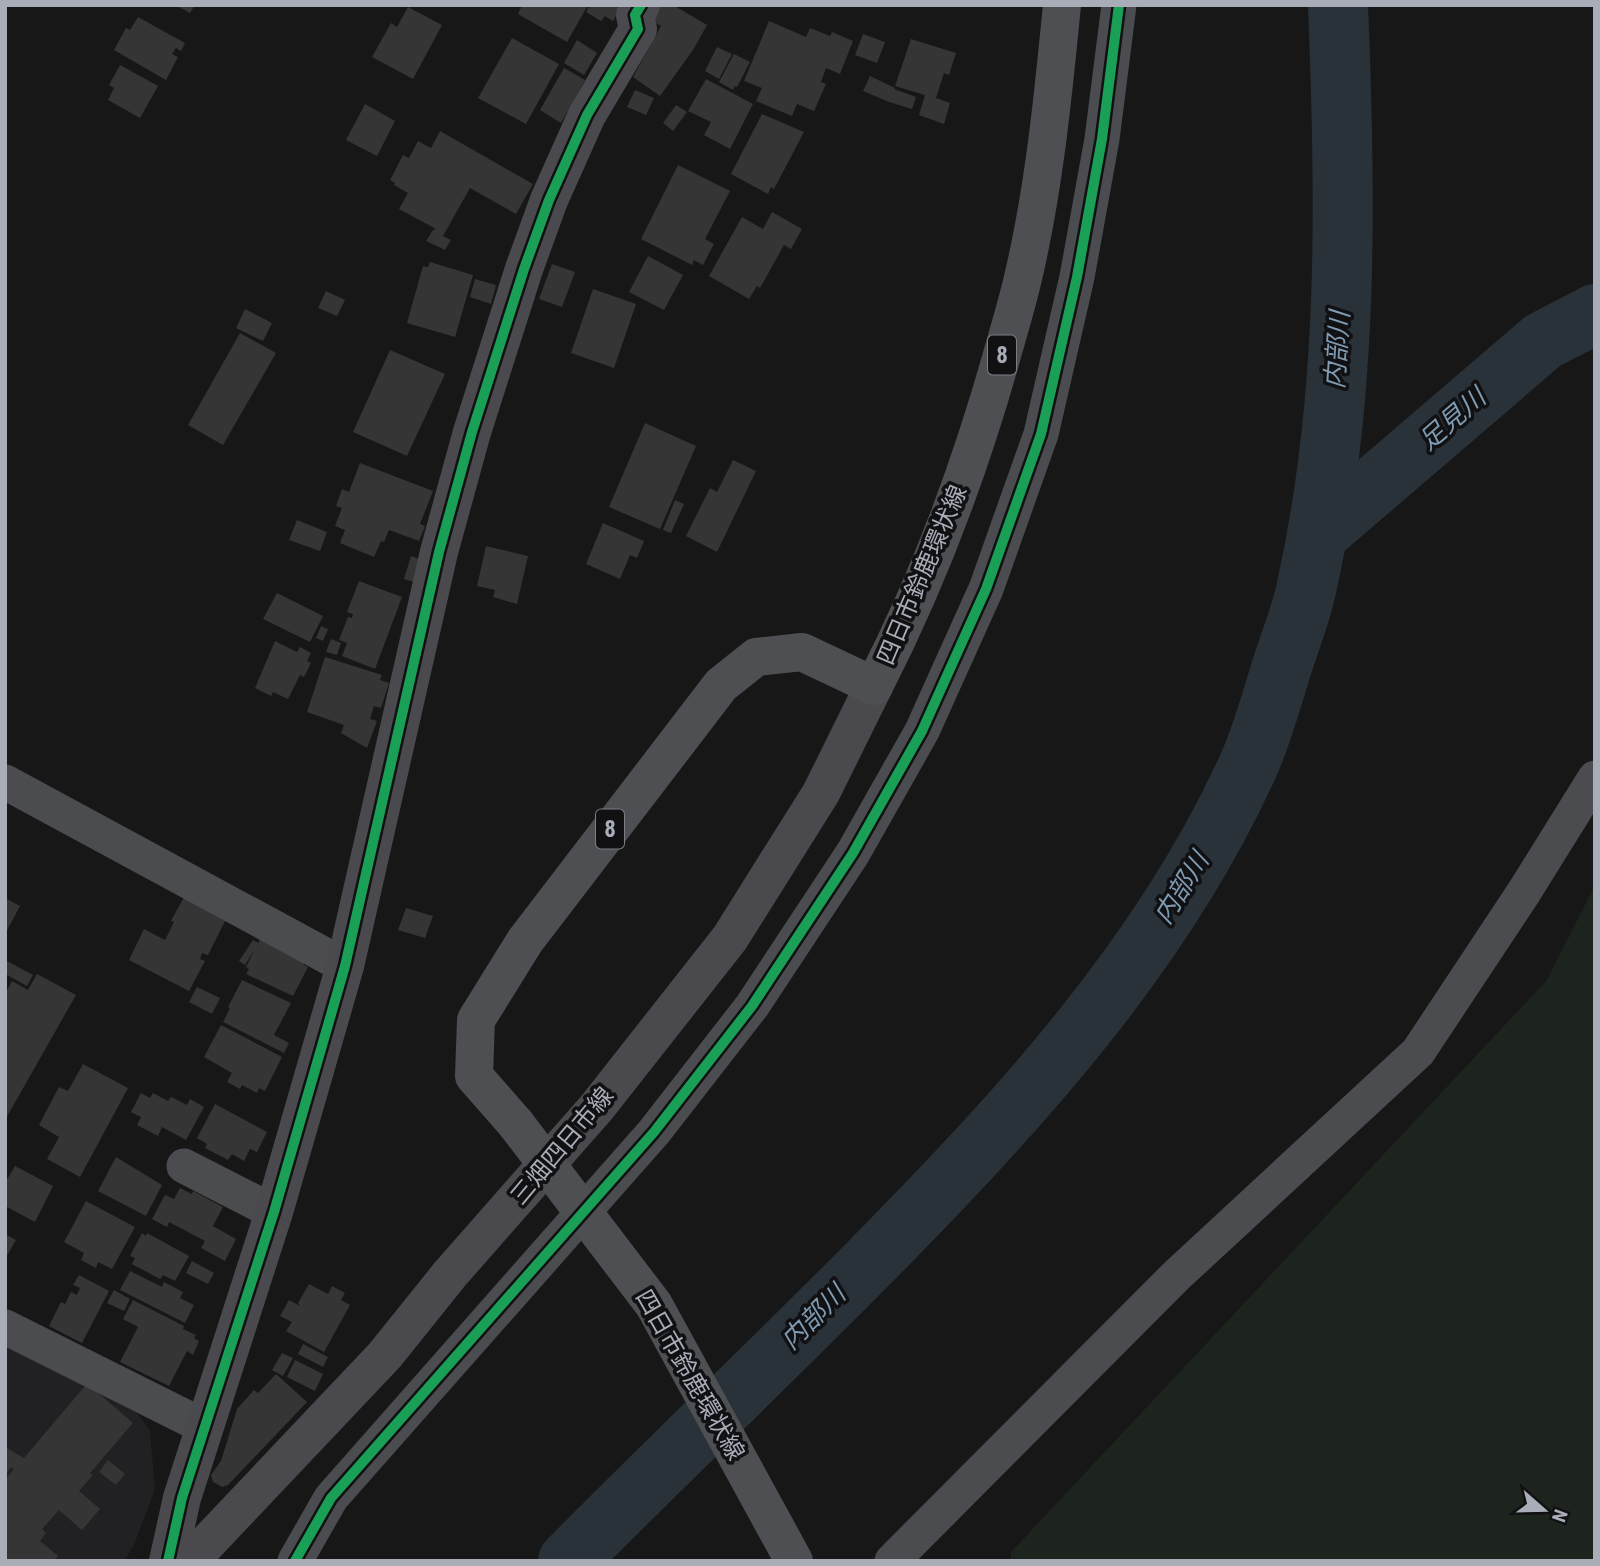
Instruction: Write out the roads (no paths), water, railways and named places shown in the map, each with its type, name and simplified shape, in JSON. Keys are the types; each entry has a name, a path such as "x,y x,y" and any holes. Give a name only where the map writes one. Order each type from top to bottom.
{"main road":[{"name":"四日市鈴鹿環状線","path":"794,1561 654,1305 516,1125 474,1076 476,1020 525,941 721,685 756,657 802,652 874,686 893,650 954,507 992,390 1023,279 1048,140 1062,5"}],"street":[{"path":"168,1561 182,1498 274,1212 345,966 439,552 472,432 548,200 587,115 638,29 635,15 641,5"},
{"path":"295,1561 331,1498 654,1132 752,1006 853,853 922,731 986,589 1041,434 1076,276 1102,139 1119,5"},
{"name":"三畑四日市線","path":"190,1561 385,1355 450,1274 597,1107 730,938 821,793 874,686"},
{"path":"892,1561 1177,1275 1418,1052 1524,892 1595,778"},
{"path":"5,782 345,966"},
{"path":"184,1166 274,1212"},
{"path":"5,1327 205,1427"}],"waterway":[{"name":"内部川","path":"568,1561 868,1264 1030,1091 1129,968 1214,835 1249,764 1264,725 1304,599 1320,518 1330,445 1341,299 1343,225 1338,5"},
{"name":"足見川","path":"1317,535 1543,341 1595,314"}]}
